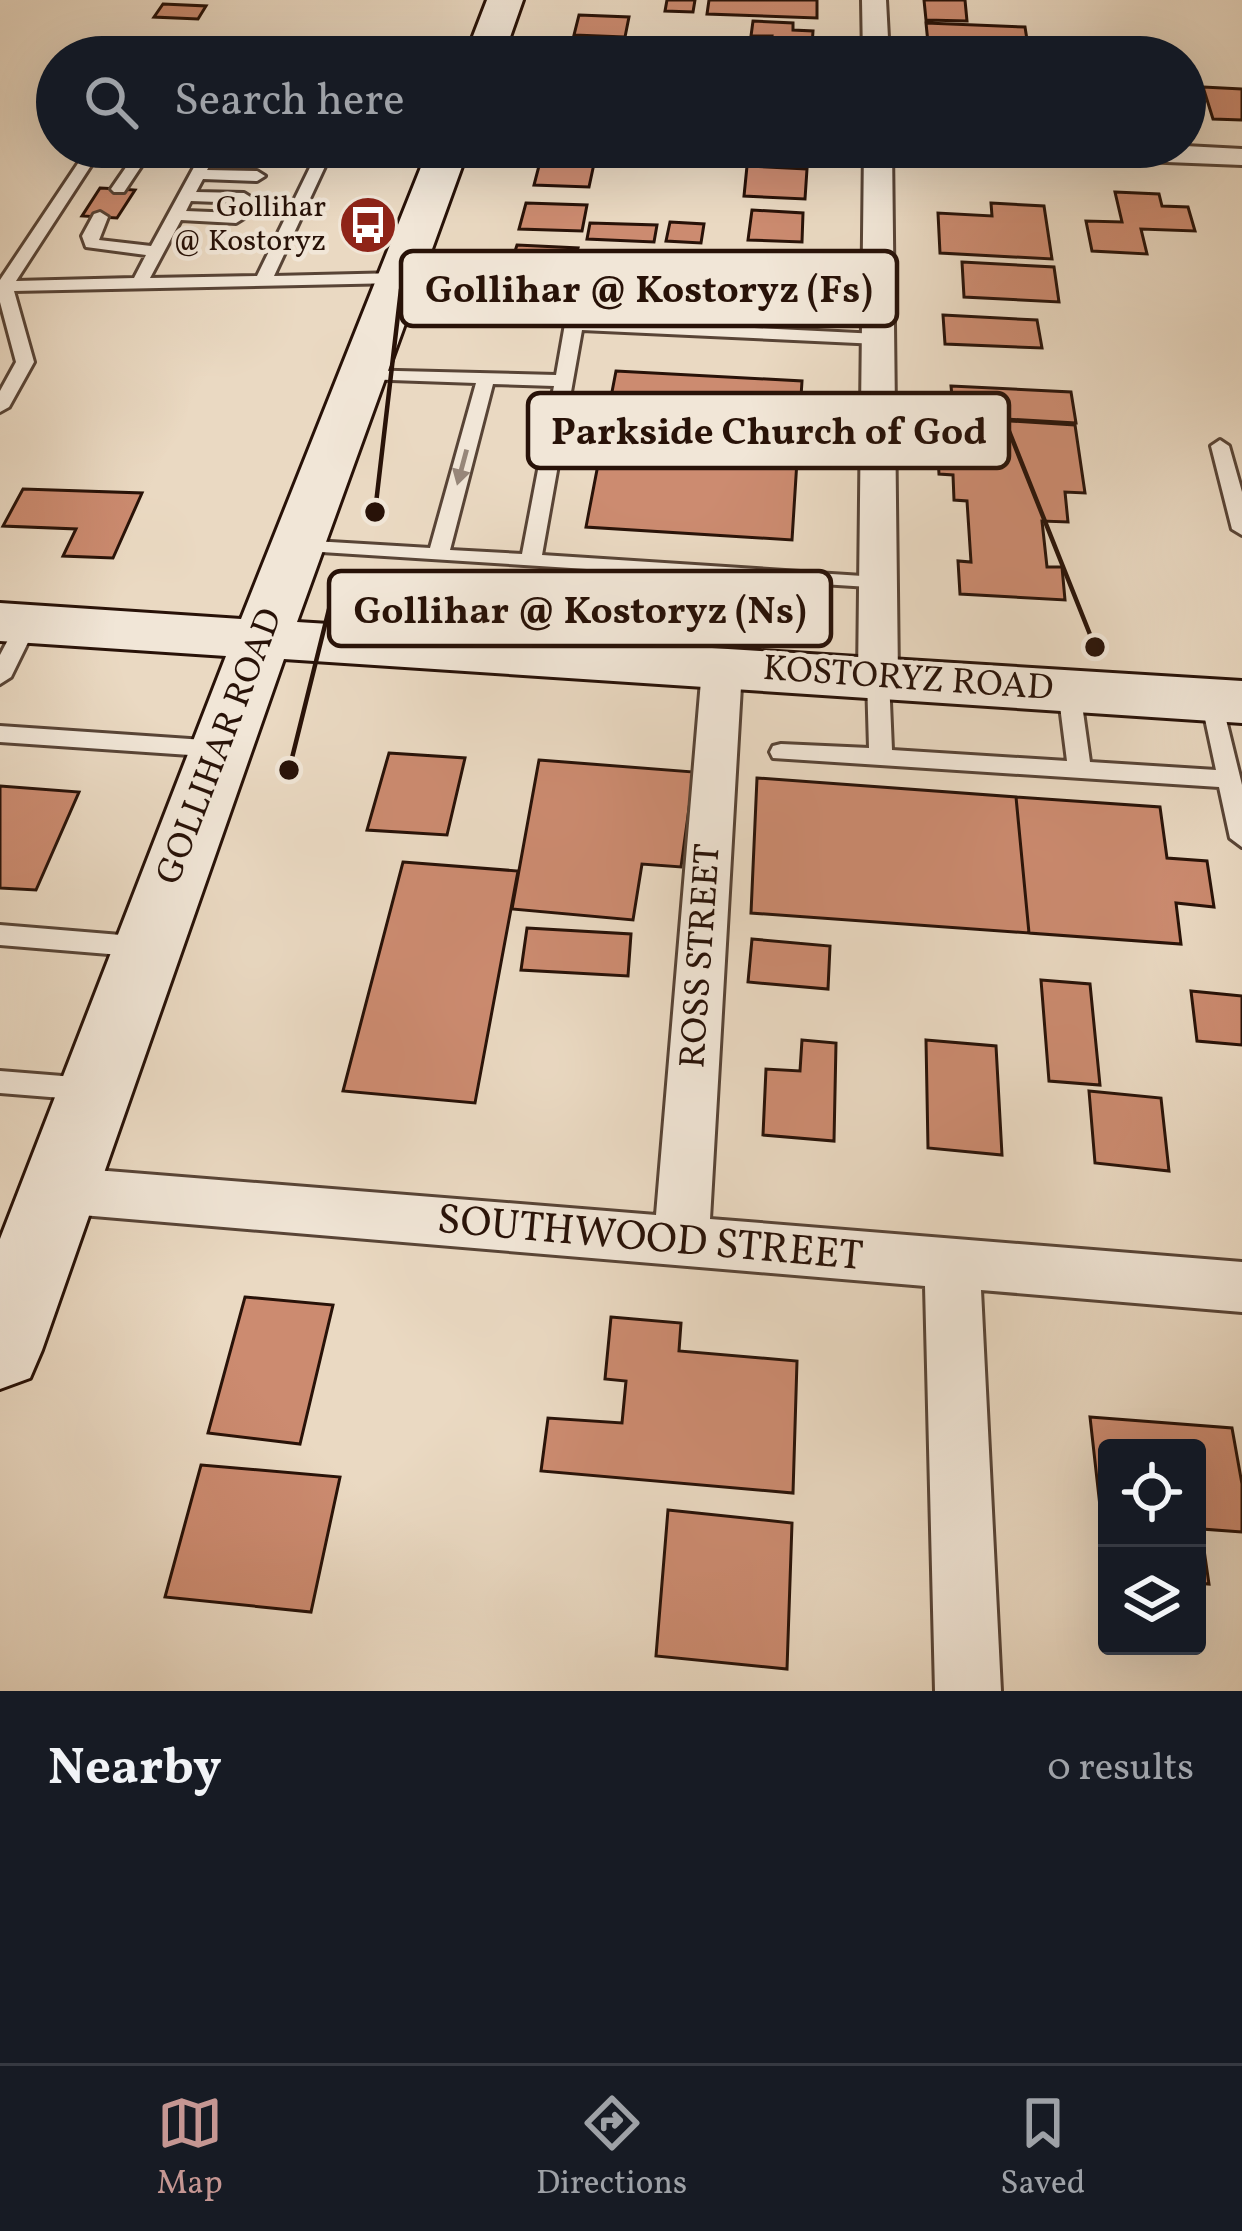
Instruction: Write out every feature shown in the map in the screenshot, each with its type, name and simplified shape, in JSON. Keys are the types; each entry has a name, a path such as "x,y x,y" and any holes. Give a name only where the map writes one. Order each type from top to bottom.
{"main road":[{"path":"492,36 505,0"},
{"name":"GOLLIHAR ROAD","path":"0,1350 18,1252 58,1190 145,947 441,168"},
{"name":"KOSTORYZ ROAD","path":"13,623 1227,701"}],"street":[{"path":"874,0 875,36"},
{"path":"1206,156 1242,158"},
{"path":"878,168 878,678"},
{"name":"ROSS STREET","path":"682,1243 722,669"},
{"name":"SOUTHWOOD STREET","path":"58,1190 1242,1287"},
{"path":"952,1265 968,1691"}],"lane":[{"path":"0,406 25,362 4,286 83,168"},
{"path":"119,189 133,168"},
{"path":"139,284 201,168"},
{"path":"263,281 317,168"},
{"path":"198,174 257,176"},
{"path":"291,177 312,178"},
{"path":"186,196 244,198"},
{"path":"280,199 302,200"},
{"path":"176,214 236,218"},
{"path":"100,217 90,236 92,244 157,251"},
{"path":"270,219 292,220"},
{"path":"4,286 399,278"},
{"path":"531,561 574,324 878,339"},
{"path":"363,374 564,381"},
{"path":"438,556 486,378"},
{"path":"1220,446 1242,529"},
{"path":"297,547 878,583"},
{"path":"0,677 13,623"},
{"path":"878,678 881,758"},
{"path":"1070,691 1080,770"},
{"path":"1227,701 1229,779 1242,838"},
{"path":"0,734 222,749"},
{"path":"781,752 1229,779"},
{"path":"0,935 145,947"},
{"path":"0,1082 95,1090"}],"building":[{"path":"667,0 695,0 693,12 665,11"},
{"path":"709,0 817,0 817,18 707,14"},
{"path":"924,0 965,0 967,21 926,20"},
{"path":"163,4 206,6 198,19 154,17"},
{"path":"579,15 629,17 625,36 574,35"},
{"path":"753,21 793,23 793,30 813,31 813,36 751,36"},
{"path":"926,23 1025,27 1026,36 927,36"},
{"path":"1206,87 1242,89 1242,120 1213,119"},
{"path":"538,168 593,168 589,187 534,185"},
{"path":"747,168 807,169 805,199 744,196"},
{"path":"100,188 135,190 117,218 82,216"},
{"path":"1115,192 1159,194 1162,206 1188,207 1195,231 1141,229 1147,254 1092,251 1086,221 1122,222"},
{"path":"526,203 587,205 582,231 519,229"},
{"path":"991,203 1044,206 1052,259 940,253 938,213 992,216"},
{"path":"752,210 803,213 802,242 748,240"},
{"path":"670,222 704,224 701,243 666,241"},
{"path":"590,223 657,225 654,242 587,239"},
{"path":"517,245 578,248 569,280 507,276"},
{"path":"962,262 1054,267 1059,302 964,297"},
{"path":"943,315 1037,320 1042,348 945,344"},
{"path":"616,371 802,381 792,540 586,527"},
{"path":"951,386 1071,392 1076,423 954,416"},
{"path":"994,420 1075,425 1085,493 1065,492 1068,522 1042,521 1047,567 1062,567 1065,600 960,594 958,561 971,562 967,501 954,500 953,475 939,474 937,439 995,442"},
{"path":"23,489 142,493 113,558 63,556 76,529 3,526"},
{"path":"389,753 465,758 447,835 367,830"},
{"path":"539,760 694,772 681,867 642,864 633,920 512,909"},
{"path":"757,778 1016,797 1029,933 751,913"},
{"path":"0,786 79,792 36,890 0,888"},
{"path":"1016,797 1160,807 1167,858 1207,861 1214,907 1176,903 1181,944 1029,933"},
{"path":"403,862 518,871 475,1103 343,1091"},
{"path":"527,928 631,934 628,976 521,970"},
{"path":"752,939 830,946 828,989 748,982"},
{"path":"1041,980 1090,984 1100,1085 1049,1081"},
{"path":"1191,991 1242,996 1242,1045 1197,1041"},
{"path":"802,1040 836,1043 834,1141 763,1135 766,1069 800,1071"},
{"path":"926,1040 996,1046 1002,1155 928,1148"},
{"path":"1089,1091 1161,1098 1169,1171 1095,1163"},
{"path":"245,1297 333,1305 300,1444 208,1433"},
{"path":"611,1317 681,1323 679,1351 797,1361 793,1493 541,1471 548,1418 622,1423 626,1381 605,1379"},
{"path":"1090,1417 1232,1428 1242,1484 1242,1532 1206,1529 1206,1439 1098,1439 1098,1489"},
{"path":"201,1465 340,1477 311,1612 165,1597"},
{"path":"668,1510 792,1523 787,1669 656,1656"}],"place":[{"name":"Gollihar @ Kostoryz","path":"368,225"},
{"name":"Gollihar @ Kostoryz (Fs)","path":"375,512"},
{"name":"Parkside Church of God","path":"1095,647"},
{"name":"Gollihar @ Kostoryz (Ns)","path":"289,770"}]}
